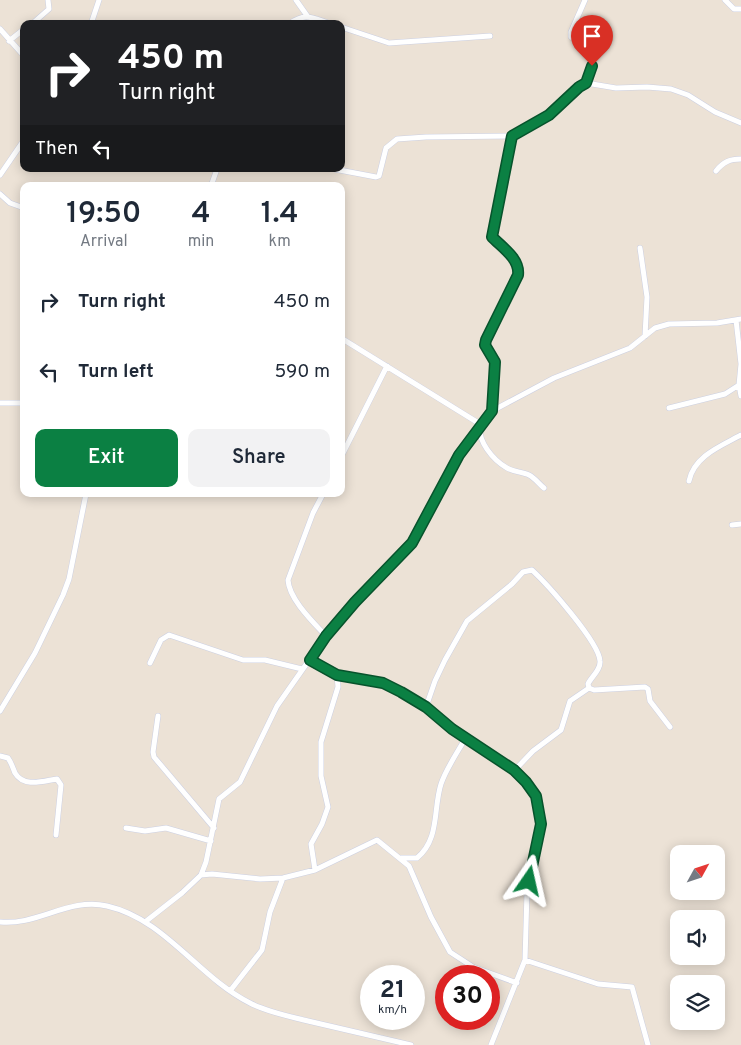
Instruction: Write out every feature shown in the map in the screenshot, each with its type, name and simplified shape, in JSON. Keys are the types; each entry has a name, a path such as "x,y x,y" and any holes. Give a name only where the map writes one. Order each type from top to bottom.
{"street":[{"path":"37,20 49,9 48,0"},
{"path":"92,20 99,0"},
{"path":"296,0 308,17"},
{"path":"585,0 571,32 571,37 593,54 586,83"},
{"path":"726,0 734,9 741,9"},
{"path":"294,20 299,17 318,20"},
{"path":"345,28 389,43 490,36"},
{"path":"0,29 20,52"},
{"path":"9,41 20,32"},
{"path":"345,171 379,176 386,148 397,139 426,136 512,136 549,115 579,87 586,83 616,88 647,87 670,89 688,95 715,112 741,123"},
{"path":"492,411 495,362 485,345 518,275 519,268 514,259 492,237 491,232 499,208 512,136"},
{"path":"0,175 20,146"},
{"path":"716,171 720,165 728,160 741,159"},
{"path":"0,194 10,204 20,207"},
{"path":"640,248 647,297 645,336"},
{"path":"146,922 182,894 201,875 214,828 219,799 240,782 277,706 326,636 373,582 392,566 412,543 459,455 480,424 492,411 554,378 630,348 655,328 669,324 717,323 739,320 741,364 738,385 741,396"},
{"path":"345,340 480,424"},
{"path":"345,449 387,366"},
{"path":"669,408 725,394 738,385"},
{"path":"0,403 20,403"},
{"path":"480,424 479,431 482,439 496,461 508,469 527,474 544,488"},
{"path":"689,481 691,472 696,464 710,453 741,435"},
{"path":"0,712 34,653 63,595 69,578 85,497"},
{"path":"322,497 310,521 288,580 288,587 326,636"},
{"path":"732,525 741,524"},
{"path":"426,707 441,667 467,621 528,570 532,570 542,579 579,623 598,654 601,662 600,668 590,680 589,688"},
{"path":"150,663 161,640 169,635 243,660 265,660 302,669"},
{"path":"310,660 337,675 383,683 426,707 465,739 514,770 534,790 541,824 526,892 525,960 492,1045"},
{"path":"315,870 311,844 322,824 328,807 321,776 321,742 338,687 337,675"},
{"path":"589,688 594,690 645,687 648,689 650,701 670,727"},
{"path":"514,770 533,751 561,730 570,701 589,688"},
{"path":"158,716 154,757 214,828"},
{"path":"399,858 418,858 429,844 441,784 465,739"},
{"path":"0,756 8,758 15,772 31,783 57,779 60,781 62,785 56,835"},
{"path":"126,828 145,830 166,828 210,840"},
{"path":"201,875 212,874 260,879 283,878 315,870 377,840 382,842 409,866 430,917 450,952 473,967 516,983"},
{"path":"230,991 262,950 270,912 283,878"},
{"path":"0,922 12,923 69,906 93,903 126,912 146,922 230,991 250,1003 277,1013 411,1045"},
{"path":"525,960 598,984 632,987 648,1045"}],"route":[{"path":"529,881 541,824 534,790 514,770 465,739 426,707 401,692 383,683 337,675 310,660 326,636 355,602 373,582 392,566 412,543 459,455 480,424 492,411 496,371 495,362 485,345 492,325 518,275 519,268 514,259 492,237 491,232 499,208 512,136 549,115 579,87 586,83 592,66"}]}
